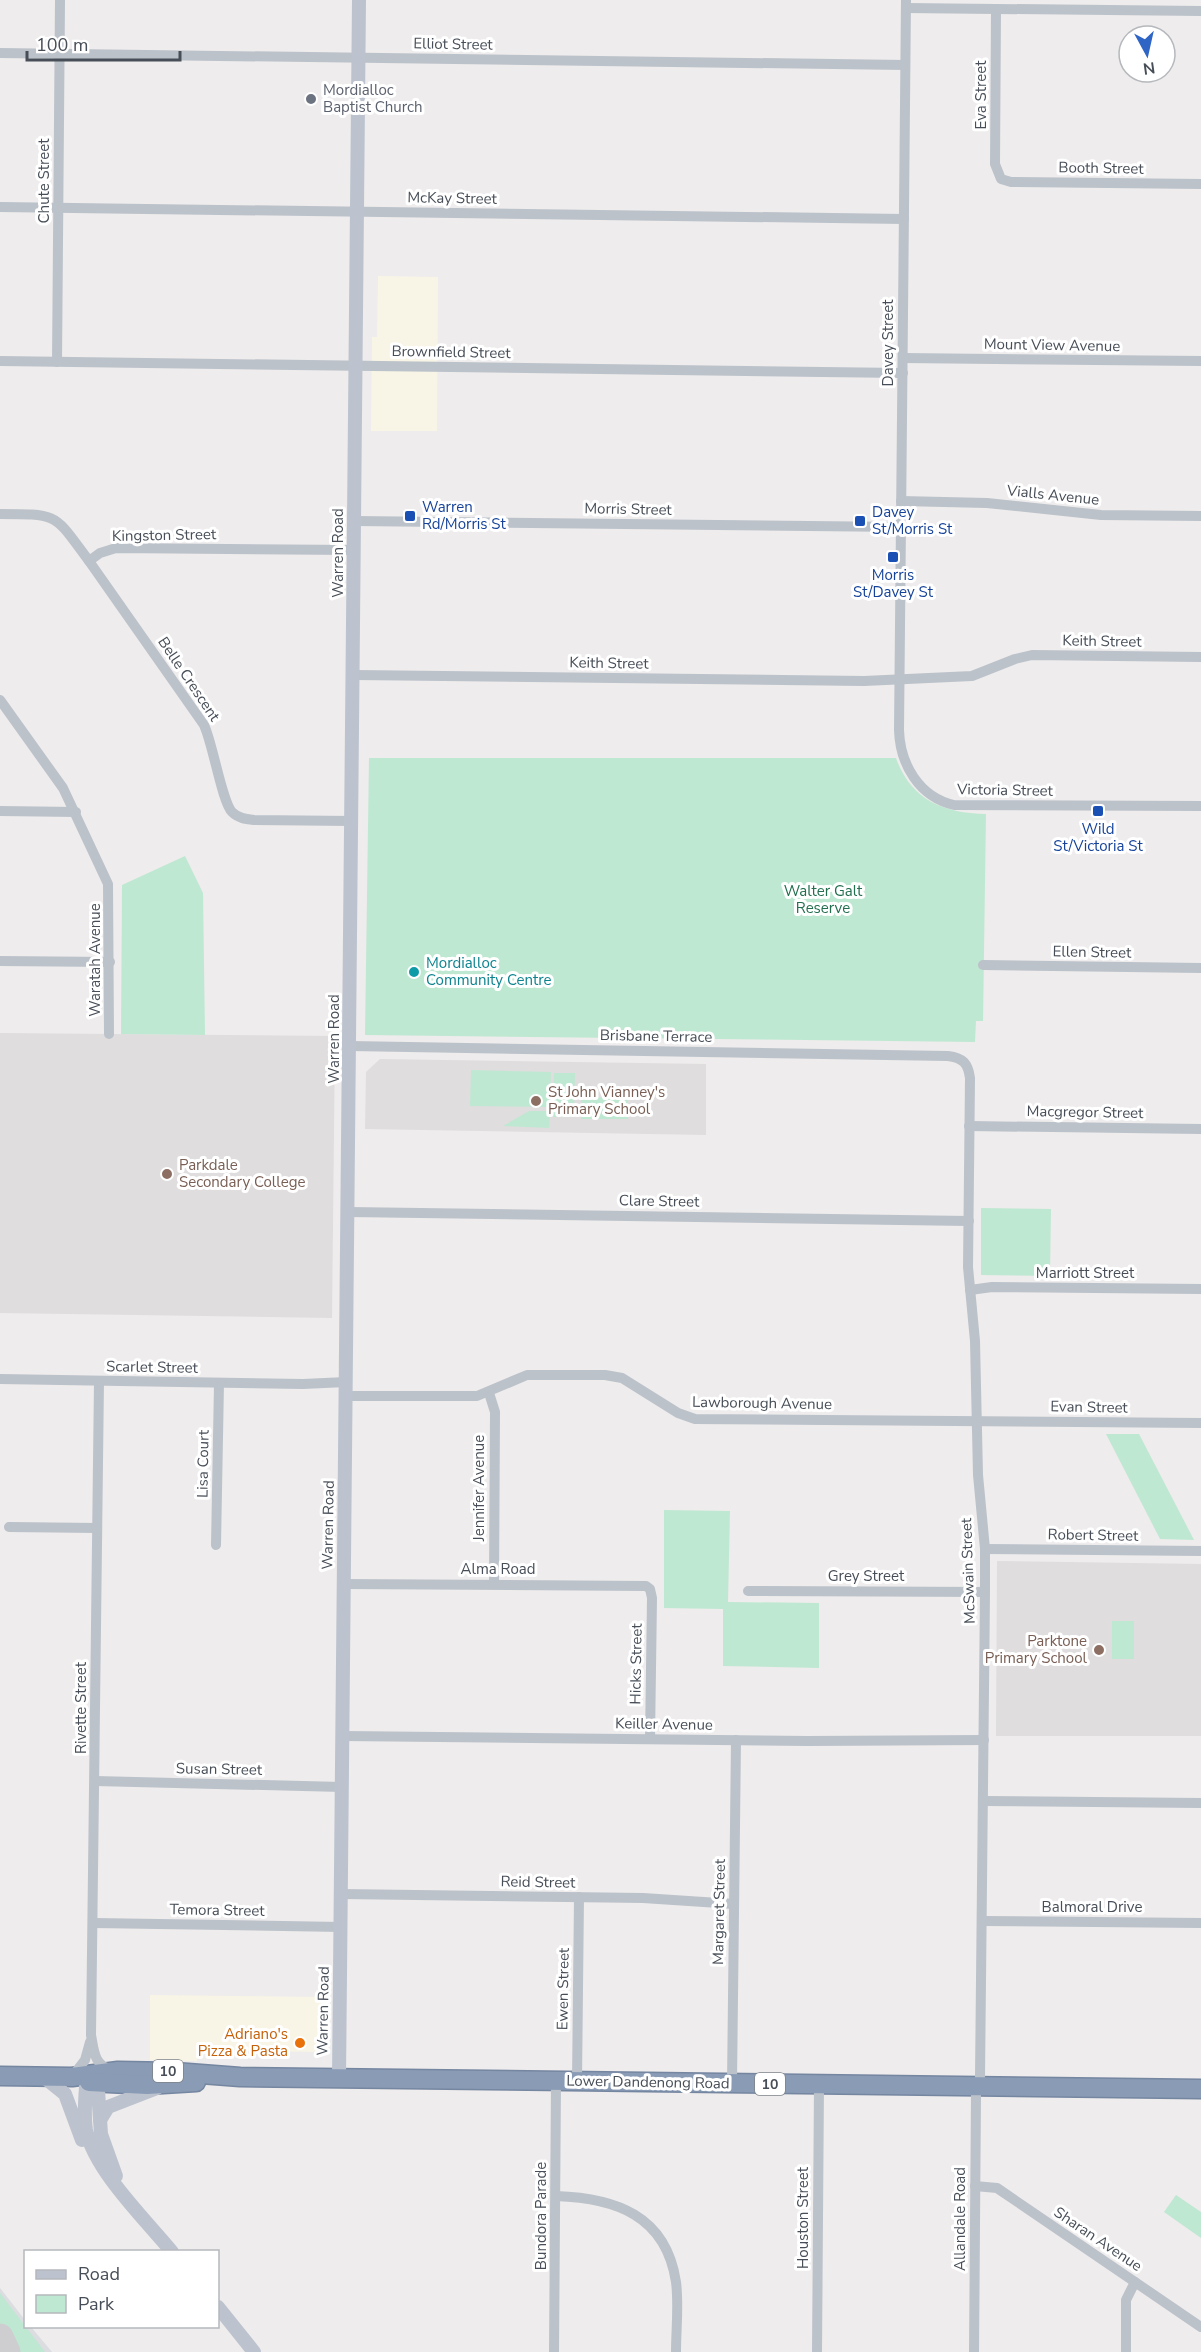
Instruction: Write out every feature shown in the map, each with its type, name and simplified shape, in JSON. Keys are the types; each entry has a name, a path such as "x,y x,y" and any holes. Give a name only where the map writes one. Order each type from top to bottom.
{"highway":[{"name":"Lower Dandenong Road","path":"88,2078 118,2071 175,2072 240,2077 1201,2089"},
{"name":"Lower Dandenong Road","path":"0,2076 88,2078 167,2084 240,2077"}],"street":[{"name":"Chute Street","path":"57,362 60,0"},
{"name":"Warren Road","path":"339,2078 359,0"},
{"path":"906,4 996,9 1089,5 1201,11"},
{"name":"Davey Street","path":"900,679 906,4"},
{"name":"Eva Street","path":"996,9 995,164 1001,179"},
{"name":"Elliot Street","path":"0,53 905,65"},
{"name":"Booth Street","path":"1001,179 1011,182 1201,184"},
{"name":"McKay Street","path":"0,207 904,219"},
{"name":"Mount View Avenue","path":"903,358 1201,362"},
{"name":"Brownfield Street","path":"0,361 903,373"},
{"name":"Vialls Avenue","path":"901,501 987,502 1101,515 1201,516"},
{"path":"0,514 51,516 59,522 89,561"},
{"name":"Morris Street","path":"355,520 901,527"},
{"name":"Kingston Street","path":"89,561 100,553 116,548 354,550"},
{"name":"Belle Crescent","path":"89,561 204,725 214,749 225,800 232,813 241,818 254,820 352,820"},
{"name":"Keith Street","path":"354,675 864,681 979,675 1015,659 1032,655 1201,657"},
{"name":"Victoria Street","path":"900,679 899,740 903,756 911,774 922,788 940,800 960,806 1201,807"},
{"name":"Waratah Avenue","path":"0,700 63,788 108,884 109,1035"},
{"path":"0,811 76,812"},
{"path":"0,961 110,962"},
{"name":"Ellen Street","path":"983,965 1201,968"},
{"name":"Brisbane Terrace","path":"350,1046 960,1058"},
{"name":"McSwain Street","path":"960,1058 969,1071 970,1290 975,1341 978,1475 985,1549 983,1921 978,2086"},
{"name":"Macgregor Street","path":"969,1126 1201,1129"},
{"name":"Clare Street","path":"348,1212 969,1221"},
{"name":"Marriott Street","path":"970,1290 992,1287 1201,1289"},
{"name":"Lawborough Avenue","path":"346,1388 477,1396 489,1393 527,1375 605,1375 622,1378 678,1413 695,1419 976,1421"},
{"name":"Scarlet Street","path":"0,1379 303,1384 346,1388"},
{"name":"Rivette Street","path":"99,1381 91,2036 95,2058 100,2065 118,2071"},
{"name":"Lisa Court","path":"216,1545 219,1383"},
{"name":"Jennifer Avenue","path":"489,1393 495,1412 494,1584"},
{"name":"Evan Street","path":"976,1421 1201,1423"},
{"path":"9,1527 97,1528"},
{"name":"Robert Street","path":"985,1549 1201,1551"},
{"name":"Alma Road","path":"344,1584 638,1585 650,1589"},
{"name":"Hicks Street","path":"650,1589 652,1598 650,1739"},
{"name":"Grey Street","path":"747,1591 985,1592"},
{"name":"Keiller Avenue","path":"343,1736 984,1740"},
{"name":"Margaret Street","path":"732,2083 736,1740"},
{"name":"Susan Street","path":"95,1781 342,1787"},
{"path":"984,1801 1201,1803"},
{"name":"Reid Street","path":"341,1894 579,1898 734,1904"},
{"name":"Ewen Street","path":"577,2081 579,1898"},
{"name":"Balmoral Drive","path":"983,1921 1201,1923"},
{"name":"Temora Street","path":"94,1923 341,1927"},
{"name":"Rivette Street","path":"88,2078 85,2060 91,2036"},
{"path":"43,2076 65,2094 81,2138 170,2250"},
{"path":"88,2078 100,2120 103,2145 125,2194"},
{"path":"88,2078 86,2129 99,2163"},
{"name":"Bundora Parade","path":"554,2352 556,2081"},
{"path":"100,2120 108,2106 167,2084"},
{"name":"Houston Street","path":"817,2352 819,2084"},
{"name":"Allandale Road","path":"974,2352 978,2086"},
{"name":"Sharan Avenue","path":"975,2186 997,2188 1201,2327"},
{"path":"556,2196 587,2197 609,2201 640,2218 657,2237 670,2261 676,2282 676,2352"},
{"path":"1126,2352 1126,2300 1135,2282"},
{"path":"219,2308 254,2352"}],"shaded area":[{"path":"378,276 438,277 437,431 371,431 372,337 377,337"},
{"name":"Parkdale Secondary College","path":"0,1033 335,1036 332,1318 0,1313"},
{"name":"St John Vianney's Primary School","path":"380,1059 706,1064 706,1135 365,1129 366,1072"},
{"name":"Parktone Primary School","path":"997,1561 1201,1564 1201,1736 996,1736"},
{"path":"150,1995 324,1997 323,2052 198,2050 197,2061 150,2060"},
{"path":"0,2288 24,2319 24,2328 32,2328 52,2352 0,2352"}],"green space":[{"name":"Walter Galt Reserve","path":"369,758 896,758 910,784 930,801 956,811 986,814 983,1021 976,1021 975,1042 365,1035"},
{"path":"185,856 203,893 205,1035 121,1034 122,885"},
{"path":"471,1070 551,1072 550,1107 470,1106"},
{"path":"554,1073 575,1073 574,1117 553,1117"},
{"path":"581,1097 628,1098 628,1119 581,1119"},
{"path":"529,1111 550,1111 549,1128 503,1126"},
{"path":"981,1208 1051,1209 1050,1276 981,1275"},
{"path":"1106,1434 1139,1434 1194,1540 1160,1539"},
{"path":"664,1510 730,1511 728,1602 819,1603 819,1668 723,1666 723,1609 664,1608"},
{"path":"1112,1621 1134,1621 1134,1659 1112,1659"},
{"path":"1176,2195 1201,2212 1201,2238 1164,2212"},
{"path":"0,2293 24,2324 24,2328 27,2328 45,2352 15,2352 0,2324"}],"taxiway":[{"path":"0,2337 7,2352"}],"place":[{"name":"Mordialloc Baptist Church","path":"311,99"},
{"name":"Warren Rd/Morris St","path":"410,516"},
{"name":"Davey St/Morris St","path":"860,521"},
{"name":"Morris St/Davey St","path":"893,557"},
{"name":"Wild St/Victoria St","path":"1098,811"},
{"name":"Mordialloc Community Centre","path":"414,972"},
{"name":"St John Vianney's Primary School","path":"536,1101"},
{"name":"Parkdale Secondary College","path":"167,1174"},
{"name":"Parktone Primary School","path":"1099,1650"},
{"name":"Adriano's Pizza & Pasta","path":"300,2043"}]}
